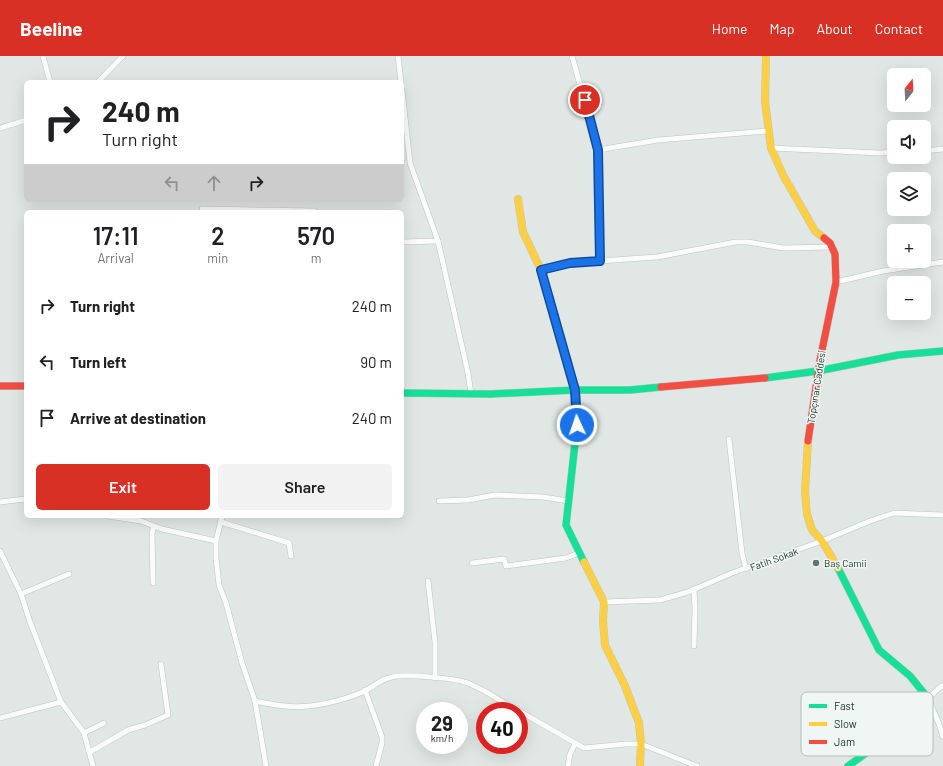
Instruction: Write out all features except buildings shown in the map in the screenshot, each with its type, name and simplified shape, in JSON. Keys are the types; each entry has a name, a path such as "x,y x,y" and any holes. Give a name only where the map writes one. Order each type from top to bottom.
{"street":[{"path":"43,56 49,80"},
{"path":"100,80 123,56"},
{"path":"398,56 401,80"},
{"path":"572,56 598,150 600,261"},
{"path":"766,56 765,101 771,148 783,175 815,231 830,243 832,247"},
{"path":"404,108 410,163 438,242 468,373 471,394"},
{"path":"0,128 24,121"},
{"path":"598,150 658,140 768,131"},
{"path":"771,148 887,152"},
{"path":"931,150 943,149"},
{"path":"518,199 523,232 541,270 575,390 577,425 566,526 604,602 603,621 605,644 639,723 641,744 640,766"},
{"path":"202,209 258,210"},
{"path":"404,242 438,242"},
{"path":"541,270 570,263 656,257 736,242 748,242 783,248 832,247"},
{"name":"Topçınar Caddesi","path":"832,247 835,254 836,282 818,371 808,435 805,491 807,514 812,530 822,541 840,572 879,650 910,676 923,692"},
{"path":"836,282 883,271 943,262"},
{"path":"404,393 471,394 575,390 630,390 719,383 818,371 898,355 943,351"},
{"path":"0,386 24,386"},
{"path":"729,440 742,553 746,569"},
{"path":"440,501 468,500 502,495 544,497 568,501"},
{"path":"0,502 24,499"},
{"name":"Fatih Sokak","path":"604,602 660,600 694,589 719,578 822,541 870,521 894,514 943,515"},
{"path":"121,518 141,521 154,526 216,540"},
{"path":"266,766 255,701 242,663 226,603 219,585 216,540 222,519 289,543 291,556"},
{"path":"153,583 152,534 154,526"},
{"path":"0,551 21,594 30,622 61,702 84,733 93,766"},
{"path":"472,562 504,559 506,566 566,558 579,553"},
{"path":"21,594 69,574"},
{"path":"428,581 435,642 435,678"},
{"path":"694,589 694,646"},
{"path":"90,752 128,730 146,725 168,715 161,664"},
{"path":"255,701 285,707 312,706 331,702 365,690 390,677 405,676 455,680 469,683 503,702"},
{"path":"933,694 943,686"},
{"path":"365,690 382,737 382,743 376,766"},
{"path":"0,718 61,702"},
{"path":"933,710 941,728 943,737"},
{"path":"528,716 584,748 641,744 697,766"},
{"path":"84,733 104,723"},
{"path":"568,766 570,754 575,744"},
{"path":"848,766 862,756"}],"traffic: fast":[{"path":"556,323 575,390 577,425 566,525 584,562"},
{"path":"765,378 818,371 898,355 943,351"},
{"path":"404,393 491,394 575,390 630,390 661,387"},
{"path":"838,568 879,650 910,676 923,692"},
{"path":"848,766 862,756"}],"traffic: slow":[{"path":"766,56 765,101 771,148 783,175 815,231 824,238"},
{"path":"518,199 523,232 541,270 556,323"},
{"path":"808,441 805,491 807,514 812,530 822,541 838,568"},
{"path":"584,562 604,602 603,621 605,645 625,686 639,723 641,744 640,766"}],"traffic: jam":[{"path":"808,441 820,360 836,282 835,254 830,243 824,238"},
{"path":"661,387 765,378"},
{"path":"0,386 24,386"}],"place":[{"name":"Baş Camii","path":"816,563"}],"route":[{"path":"577,425 575,390 541,270 570,263 600,261 598,150 585,100"}]}
